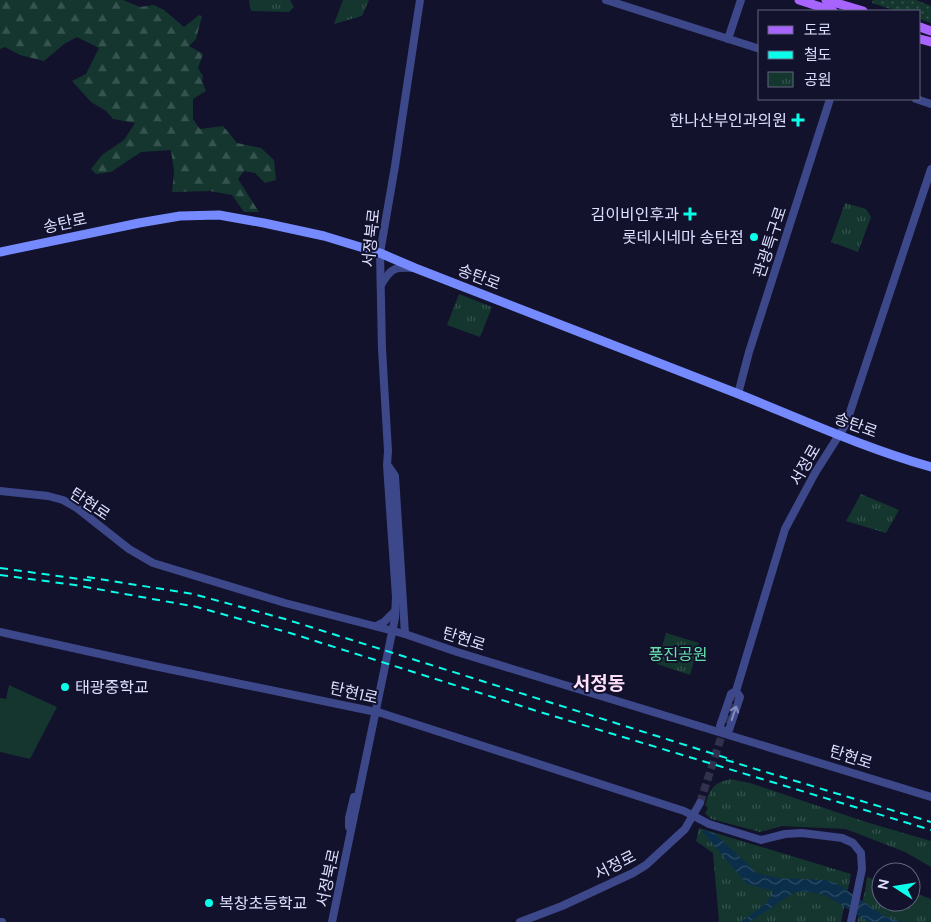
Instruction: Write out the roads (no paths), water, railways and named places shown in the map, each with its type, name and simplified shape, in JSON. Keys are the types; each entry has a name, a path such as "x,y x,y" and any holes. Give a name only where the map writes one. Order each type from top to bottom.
{"main road":[{"path":"799,0 830,10"},
{"path":"826,0 857,10"},
{"name":"송탄로","path":"0,252 180,216 220,215 324,236 380,253 738,394 838,436 931,467"}],"street":[{"name":"서정북로","path":"332,922 396,618 380,253 420,0"},
{"path":"606,0 758,48"},
{"path":"728,39 740,0"},
{"name":"관광특구로","path":"738,394 749,352 830,100"},
{"path":"919,100 931,104"},
{"name":"서정로","path":"722,732 720,726 731,694 736,691 785,529 815,474 846,424 931,169"},
{"path":"381,285 388,272 397,267 415,268"},
{"path":"388,465 386,480 393,613 389,630"},
{"path":"388,465 395,476 405,634"},
{"name":"탄현로","path":"0,491 48,496 63,500 77,508 129,549 154,563 285,603 405,634 466,655 931,797"},
{"path":"376,626 384,622 393,613"},
{"name":"탄현1로","path":"0,632 381,713 684,811 709,824 761,840 785,834 802,833 842,838 853,843 861,853 862,869 852,918"},
{"path":"350,839 349,818 372,711"},
{"path":"350,839 359,818 381,713"},
{"name":"서정로","path":"520,922 562,906 633,873 660,853 685,829 700,803"}],"water":[{"path":"701,830 714,833 757,873 776,878 826,880 838,884 871,907 871,912 878,912 898,921 913,922 869,922 825,895 803,891 795,892 749,922 740,922 764,905 773,891 747,884"}],"tunnel":[{"path":"700,803 736,691"}],"railway":[{"path":"0,568 94,581"},
{"path":"0,575 75,585 197,607 290,633 540,712 931,830"},
{"path":"87,577 193,594 285,619 733,760"},
{"path":"726,760 931,822"}],"place":[{"name":"한나산부인과의원","path":"798,120"},
{"name":"김이비인후과","path":"690,214"},
{"name":"롯데시네마 송탄점","path":"754,237"},
{"name":"태광중학교","path":"65,687"},
{"name":"복창초등학교","path":"209,903"}],"district":[{"name":"서정동","path":"599,683"}],"park label":[{"name":"풍진공원","path":"678,654"}]}
